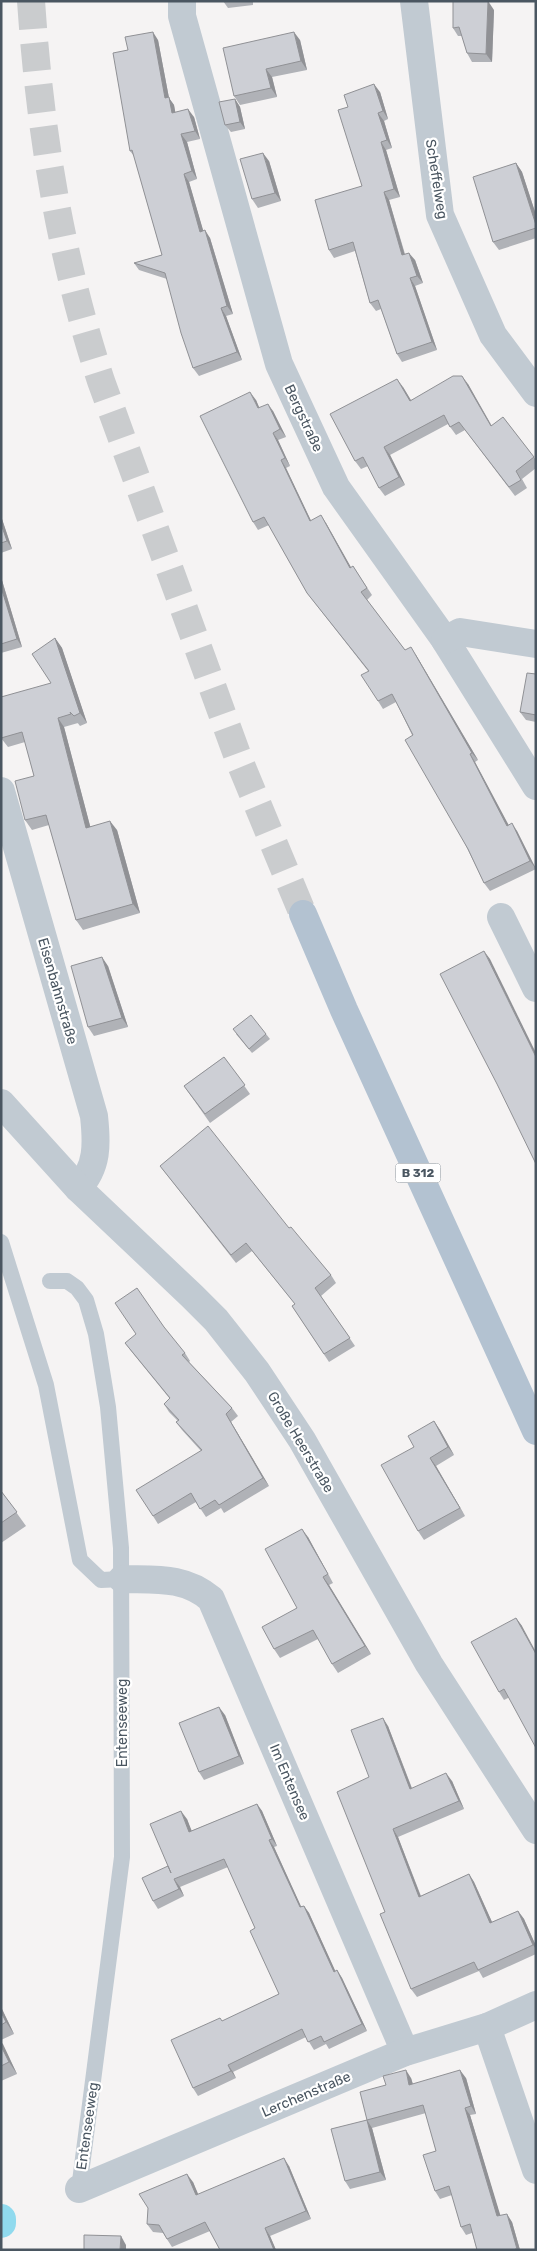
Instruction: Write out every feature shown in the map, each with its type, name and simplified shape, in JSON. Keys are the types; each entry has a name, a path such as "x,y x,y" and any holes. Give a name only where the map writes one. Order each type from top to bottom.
{"main road":[{"name":"B 312","path":"303,914 348,1019 536,1431"}],"street":[{"name":"Bergstraße","path":"182,1 182,16 278,364 336,487 445,640 536,786"},
{"name":"Scheffelweg","path":"414,1 440,215 493,335 536,393"},
{"path":"445,640 460,632 536,644"},
{"name":"Eisenbahnstraße","path":"1,791 94,1116 96,1156 86,1179 78,1188"},
{"path":"501,918 536,988"},
{"name":"Große Heerstraße","path":"1,1103 78,1188 216,1320 269,1388 302,1440 429,1664 536,1830"},
{"name":"Im Entensee","path":"122,1579 182,1582 198,1588 211,1599 405,2052"},
{"name":"Lerchenstraße","path":"78,2189 405,2052 487,2027 536,2005"},
{"path":"487,2027 536,2170"}],"lane":[{"path":"1,1242 46,1385 80,1560 101,1580 122,1579"},
{"name":"Entenseeweg","path":"50,1281 67,1281 77,1288 86,1300 96,1334 108,1408 121,1548 122,1579 122,1857 78,2189"}],"building":[{"path":"453,1 488,1 486,54 467,53 459,27 453,28"},
{"path":"153,32 165,98 169,97 172,113 188,109 195,131 181,134 192,171 184,174 200,232 205,230 227,306 221,308 237,352 193,368 181,333 165,273 134,263 162,255 132,150 130,151 113,53 128,50 125,37"},
{"path":"294,32 301,61 266,69 271,88 234,96 223,48"},
{"path":"374,84 383,111 378,113 387,140 381,142 394,189 384,192 402,255 409,253 417,276 410,278 432,342 397,354 378,300 370,303 353,242 329,250 315,200 362,186 338,110 348,107 344,95"},
{"path":"235,99 240,122 225,125 219,102"},
{"path":"263,153 275,193 252,199 240,159"},
{"path":"516,163 536,228 493,242 473,177"},
{"path":"453,376 462,376 491,426 503,417 534,457 516,471 521,480 509,487 459,422 450,427 444,415 384,447 399,477 379,488 363,457 355,461 330,414 397,379 410,401"},
{"path":"250,392 258,408 268,404 280,429 273,433 285,458 281,460 310,521 321,515 350,568 353,566 367,588 361,592 405,650 411,647 472,753 470,754 507,826 512,823 530,861 484,883 468,849 405,740 413,735 392,694 378,701 361,675 369,671 307,593 264,517 253,522 200,416"},
{"path":"1,524 7,541 1,543"},
{"path":"1,587 17,639 1,644"},
{"path":"55,638 80,713 74,716 70,712 71,714 58,718 86,828 110,821 133,904 76,920 46,815 25,820 15,781 34,776 22,732 1,738 1,697 51,683 32,654"},
{"path":"527,673 536,674 536,715 520,712"},
{"path":"484,951 536,1057 536,1164 440,974"},
{"path":"102,957 122,1018 88,1027 71,966"},
{"path":"251,1015 266,1034 249,1049 233,1029"},
{"path":"224,1057 245,1085 205,1114 184,1086"},
{"path":"208,1126 289,1228 291,1227 331,1275 315,1288 350,1338 324,1354 292,1306 295,1304 246,1243 231,1255 160,1166"},
{"path":"137,1288 185,1353 182,1355 232,1408 226,1414 263,1478 219,1505 215,1500 200,1509 191,1493 153,1516 136,1490 202,1450 176,1422 179,1420 164,1404 170,1398 125,1343 136,1334 115,1303"},
{"path":"434,1421 448,1447 430,1458 460,1508 418,1531 381,1465 414,1447 408,1436"},
{"path":"1,1491 17,1512 1,1523"},
{"path":"302,1529 328,1574 323,1577 365,1646 332,1664 313,1630 274,1649 262,1627 297,1608 265,1549"},
{"path":"516,1618 536,1654 536,1748 504,1689 499,1692 471,1642"},
{"path":"219,1707 239,1756 199,1772 179,1723"},
{"path":"383,1718 410,1789 446,1773 459,1801 393,1829 419,1897 469,1874 490,1923 518,1911 533,1945 478,1970 474,1962 411,1989 380,1914 385,1912 337,1792 369,1777 351,1730"},
{"path":"257,1804 272,1839 269,1840 300,1907 304,1906 334,1972 337,1970 362,2024 324,2042 321,2036 308,2042 302,2029 228,2065 231,2071 193,2088 171,2040 220,2018 222,2021 279,1994 250,1931 255,1928 224,1859 174,1879 179,1889 153,1901 142,1878 168,1866 150,1824 181,1811 189,1832"},
{"path":"1,2012 6,2022 1,2025"},
{"path":"1,2046 9,2062 1,2066"},
{"path":"406,2070 409,2085 460,2070 471,2106 465,2108 497,2216 507,2214 517,2249 477,2250 470,2224 461,2227 449,2186 435,2191 423,2155 436,2151 423,2105 367,2120 360,2092 386,2085 383,2076"},
{"path":"367,2120 380,2172 345,2181 331,2129"},
{"path":"284,2158 306,2211 265,2228 274,2250 220,2250 205,2222 167,2239 159,2225 147,2224 148,2208 139,2194 187,2174 196,2195"},
{"path":"84,2235 121,2236 120,2250 84,2250"}],"tunnel":[{"path":"31,1 40,98 54,193 74,287 101,381 239,760 303,914"}]}
